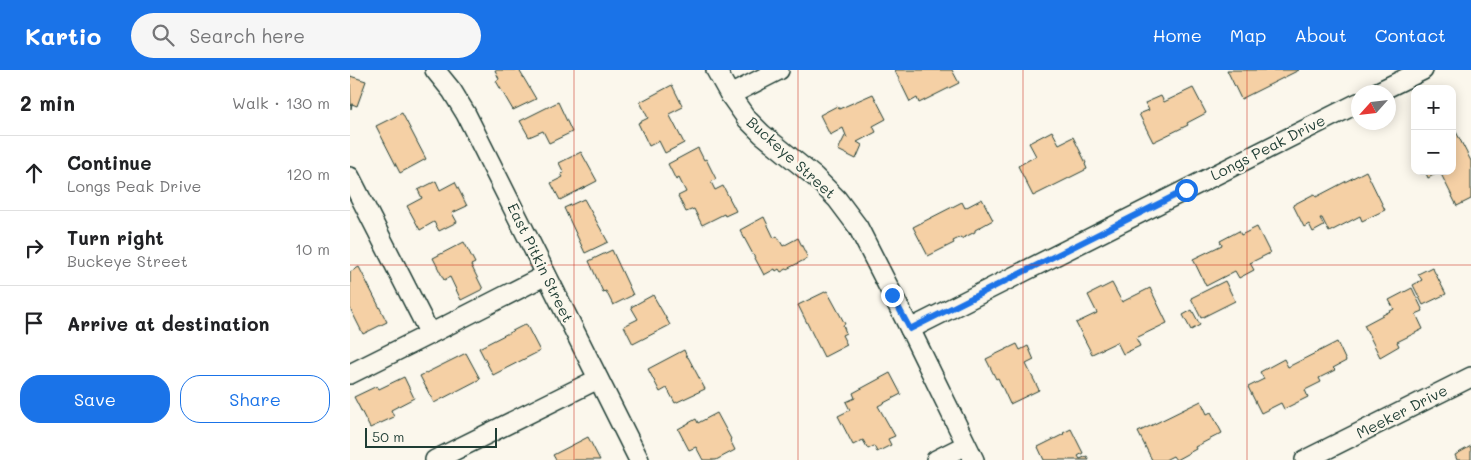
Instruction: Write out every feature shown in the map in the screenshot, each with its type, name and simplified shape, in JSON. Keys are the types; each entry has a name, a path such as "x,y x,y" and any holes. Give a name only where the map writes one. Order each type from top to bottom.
{"street":[{"name":"East Pitkin Street","path":"435,70 452,91 466,114 639,460"},
{"name":"Buckeye Street","path":"716,70 730,95 747,119 762,134 815,177 837,199 858,227 970,452"},
{"path":"730,95 779,70"},
{"path":"1392,85 1423,70"},
{"name":"Longs Peak Drive","path":"910,329 1351,106"},
{"path":"350,177 430,334"},
{"path":"350,374 546,274"},
{"name":"Meeker Drive","path":"1305,460 1471,377"},
{"path":"435,460 598,379"},
{"path":"936,460 970,452"}],"building":[{"path":"495,70 519,70 536,99 513,110 496,81 499,79"},
{"path":"896,70 952,70 959,83 919,103 917,98 910,102"},
{"path":"1227,70 1299,70 1241,99"},
{"path":"350,76 366,81 357,106 352,104 351,109"},
{"path":"672,85 683,107 669,114 684,143 665,153 659,141 649,146 638,123 648,118 640,102"},
{"path":"1193,88 1206,113 1187,123 1188,125 1153,142 1139,114 1149,110 1145,103 1161,96 1164,102"},
{"path":"873,94 886,119 873,126 876,132 857,142 862,145 856,159 838,150 845,136 847,138 843,128 830,135 820,115 837,106 839,109"},
{"path":"558,102 572,132 549,143 543,131 529,137 520,121"},
{"path":"402,113 426,159 400,173 376,126"},
{"path":"1052,131 1059,144 1073,137 1087,169 1033,196 1018,166 1036,156 1029,143"},
{"path":"1456,132 1471,161 1471,199 1457,206 1442,175 1456,175"},
{"path":"698,148 716,179 711,182 715,190 723,186 736,211 725,216 724,214 702,225 694,209 686,212 678,196 686,192 679,178 676,180 668,164"},
{"path":"581,152 597,181 560,200 551,183 563,177 561,174 564,173 559,163"},
{"path":"1366,171 1385,210 1362,221 1360,216 1329,232 1322,218 1320,218 1324,226 1313,232 1309,224 1304,227 1293,205 1314,194 1316,197"},
{"path":"436,181 440,190 455,182 467,206 452,213 457,222 439,231 434,222 420,230 407,206 422,198 418,190"},
{"path":"584,199 608,242 585,253 564,208"},
{"path":"982,199 993,220 975,230 975,232 953,241 954,243 928,256 913,227 962,202 965,208"},
{"path":"764,217 774,238 777,236 783,246 798,238 808,258 781,272 779,269 776,271 775,269 764,275 740,230"},
{"path":"1257,227 1270,253 1250,263 1254,270 1239,278 1235,271 1206,286 1193,259 1222,245 1220,241 1239,231 1241,235"},
{"path":"464,242 475,263 471,265 483,289 461,300 450,277 444,280 433,258"},
{"path":"612,250 633,295 613,305 606,291 603,292 589,261"},
{"path":"359,267 387,322 363,334 350,308 350,272"},
{"path":"1432,267 1446,294 1423,305 1413,285 1422,280 1418,274"},
{"path":"1225,281 1235,301 1201,318 1191,298"},
{"path":"1112,283 1122,302 1150,288 1167,323 1136,338 1140,346 1123,354 1117,342 1092,354 1076,323 1097,313 1088,295"},
{"path":"1412,288 1423,311 1416,314 1423,329 1397,342 1399,346 1380,357 1364,325 1394,309 1389,300"},
{"path":"827,291 845,324 843,325 846,333 842,335 847,345 824,357 798,305"},
{"path":"653,295 670,325 633,344 624,326 638,319 631,307"},
{"path":"1192,310 1200,325 1191,330 1183,315"},
{"path":"526,324 540,351 493,375 479,348"},
{"path":"1337,342 1346,361 1333,368 1335,370 1319,378 1321,382 1305,390 1308,397 1284,409 1281,403 1261,413 1248,387 1264,379 1260,372 1284,359 1288,367"},
{"path":"1017,344 1020,350 1028,346 1034,360 1026,364 1039,390 1010,404 998,378 996,379 986,359"},
{"path":"684,350 705,389 675,403 667,388 660,392 648,369"},
{"path":"466,353 480,379 434,403 420,376"},
{"path":"890,373 901,394 878,406 895,436 888,439 891,445 877,452 874,446 868,449 863,440 853,445 838,416 850,410 846,402 855,398 853,393"},
{"path":"404,377 414,398 391,410 394,417 370,428 354,397 377,386 379,389"},
{"path":"1201,401 1207,414 1211,412 1222,433 1195,447 1196,449 1176,460 1173,456 1165,460 1152,460 1138,432"},
{"path":"717,413 735,450 716,460 703,460 696,447 689,450 678,429 696,419 698,423"},
{"path":"1071,429 1083,453 1078,456 1080,459 1087,456 1089,460 1044,460 1038,447"},
{"path":"588,437 600,460 556,460 553,455"},
{"path":"1471,446 1471,460 1457,460 1455,455"}],"route":[{"path":"892,295 910,329 1186,190"}]}
